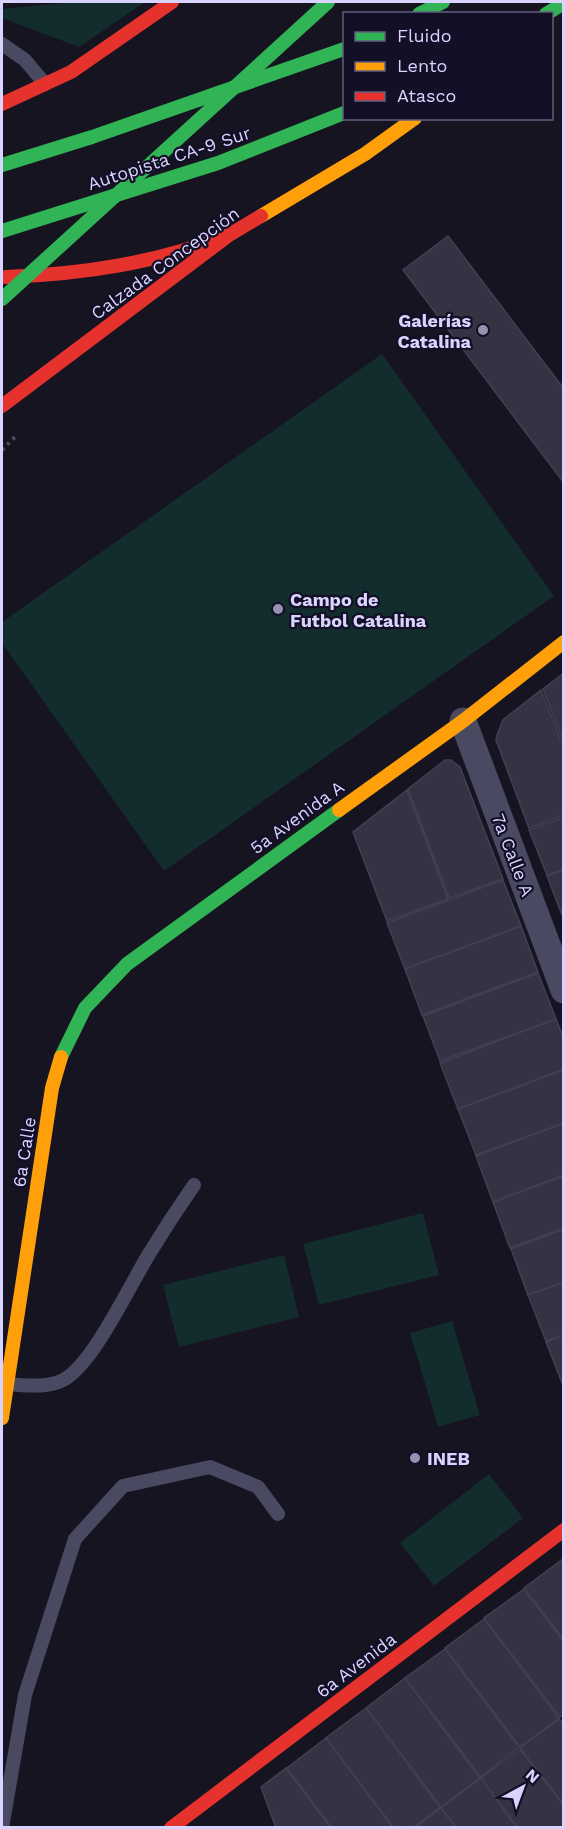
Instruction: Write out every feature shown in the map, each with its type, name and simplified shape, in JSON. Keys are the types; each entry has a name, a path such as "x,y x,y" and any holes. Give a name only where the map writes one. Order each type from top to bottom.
{"main road":[{"path":"2,104 71,72 172,2"},
{"path":"2,299 328,2"},
{"path":"423,12 444,2"},
{"path":"549,12 564,3"},
{"path":"2,165 103,134 343,50"},
{"name":"Autopista CA-9 Sur","path":"2,231 225,160 300,133 343,114"},
{"name":"Calzada Concepción","path":"2,406 229,235 365,154 412,120"},
{"path":"2,277 67,276 143,265 186,253 229,235"},
{"name":"5a Avenida A","path":"68,1036 94,993 140,953 463,721 564,642"},
{"name":"6a Calle","path":"2,1418 52,1088 68,1036"},
{"name":"6a Avenida","path":"171,1827 564,1530"}],"street":[{"name":"7a Calle A","path":"463,721 564,990"}],"lane":[{"path":"2,44 26,60 45,84"},
{"path":"7,1384 53,1384 66,1379 81,1365 110,1324 148,1255 194,1185"},
{"path":"2,1827 25,1695 75,1539 123,1486 210,1467 258,1487 278,1514"}],"path":[{"path":"2,450 19,434"}],"green space":[{"path":"74,2 145,2 79,47 2,18 2,9"},
{"name":"Campo de Futbol Catalina","path":"382,354 554,596 164,871 2,643 2,622"},
{"path":"423,1213 439,1275 319,1305 303,1244"},
{"path":"284,1255 299,1317 179,1347 163,1285"},
{"path":"452,1321 480,1415 438,1427 410,1333"},
{"path":"489,1474 523,1518 434,1586 400,1543"}],"building":[{"name":"Galerías Catalina","path":"448,236 564,389 564,483 403,270"},
{"path":"564,673 564,743 543,689"},
{"path":"541,690 564,748 564,815 529,828 496,740 503,720"},
{"path":"445,760 451,760 460,767 503,879 449,898 408,789"},
{"path":"407,790 448,899 387,921 353,832"},
{"path":"564,817 564,869 547,875 529,830"},
{"path":"564,870 564,920 547,876"},
{"path":"503,880 521,926 405,969 387,923"},
{"path":"521,926 538,972 422,1015 405,969"},
{"path":"538,973 556,1019 440,1061 423,1016"},
{"path":"556,1019 564,1039 564,1069 458,1109 440,1063"},
{"path":"564,1070 564,1123 476,1155 458,1109"},
{"path":"564,1123 564,1175 493,1202 476,1156"},
{"path":"564,1176 564,1228 510,1248 493,1202"},
{"path":"564,1229 564,1282 528,1295 511,1249"},
{"path":"564,1282 564,1335 546,1341 528,1295"},
{"path":"564,1335 564,1388 546,1342"},
{"path":"564,1559 564,1640 524,1588"},
{"path":"524,1589 564,1642 564,1714 560,1717 484,1618"},
{"path":"484,1619 559,1718 520,1747 445,1648"},
{"path":"445,1649 519,1747 481,1777 405,1678"},
{"path":"405,1678 480,1778 441,1807 366,1708"},
{"path":"366,1708 440,1807 413,1828 394,1828 326,1738"},
{"path":"559,1719 564,1724 564,1805 520,1748"},
{"path":"326,1738 393,1828 332,1828 287,1768"},
{"path":"520,1749 564,1806 564,1828 518,1828 481,1778"},
{"path":"286,1768 331,1828 276,1828 261,1787"},
{"path":"481,1778 517,1828 456,1828 441,1808"},
{"path":"441,1808 456,1828 415,1828"}],"traffic: fast":[{"path":"2,299 328,2"},
{"path":"423,12 443,2"},
{"path":"549,12 564,3"},
{"path":"2,165 92,137 343,49"},
{"path":"2,231 218,163 343,113"},
{"path":"61,1057 85,1008 127,964 339,810"}],"traffic: slow":[{"path":"261,216 365,154 412,120"},
{"path":"339,810 463,721 564,642"},
{"path":"2,1418 52,1088 61,1057"}],"traffic: jam":[{"path":"2,104 71,72 172,2"},
{"path":"2,406 229,235 261,216"},
{"path":"6,277 92,270 147,260 229,235"},
{"path":"171,1828 564,1530"}],"place":[{"name":"Galerías Catalina","path":"483,330"},
{"name":"Campo de Futbol Catalina","path":"278,609"},
{"name":"INEB","path":"415,1458"}]}
